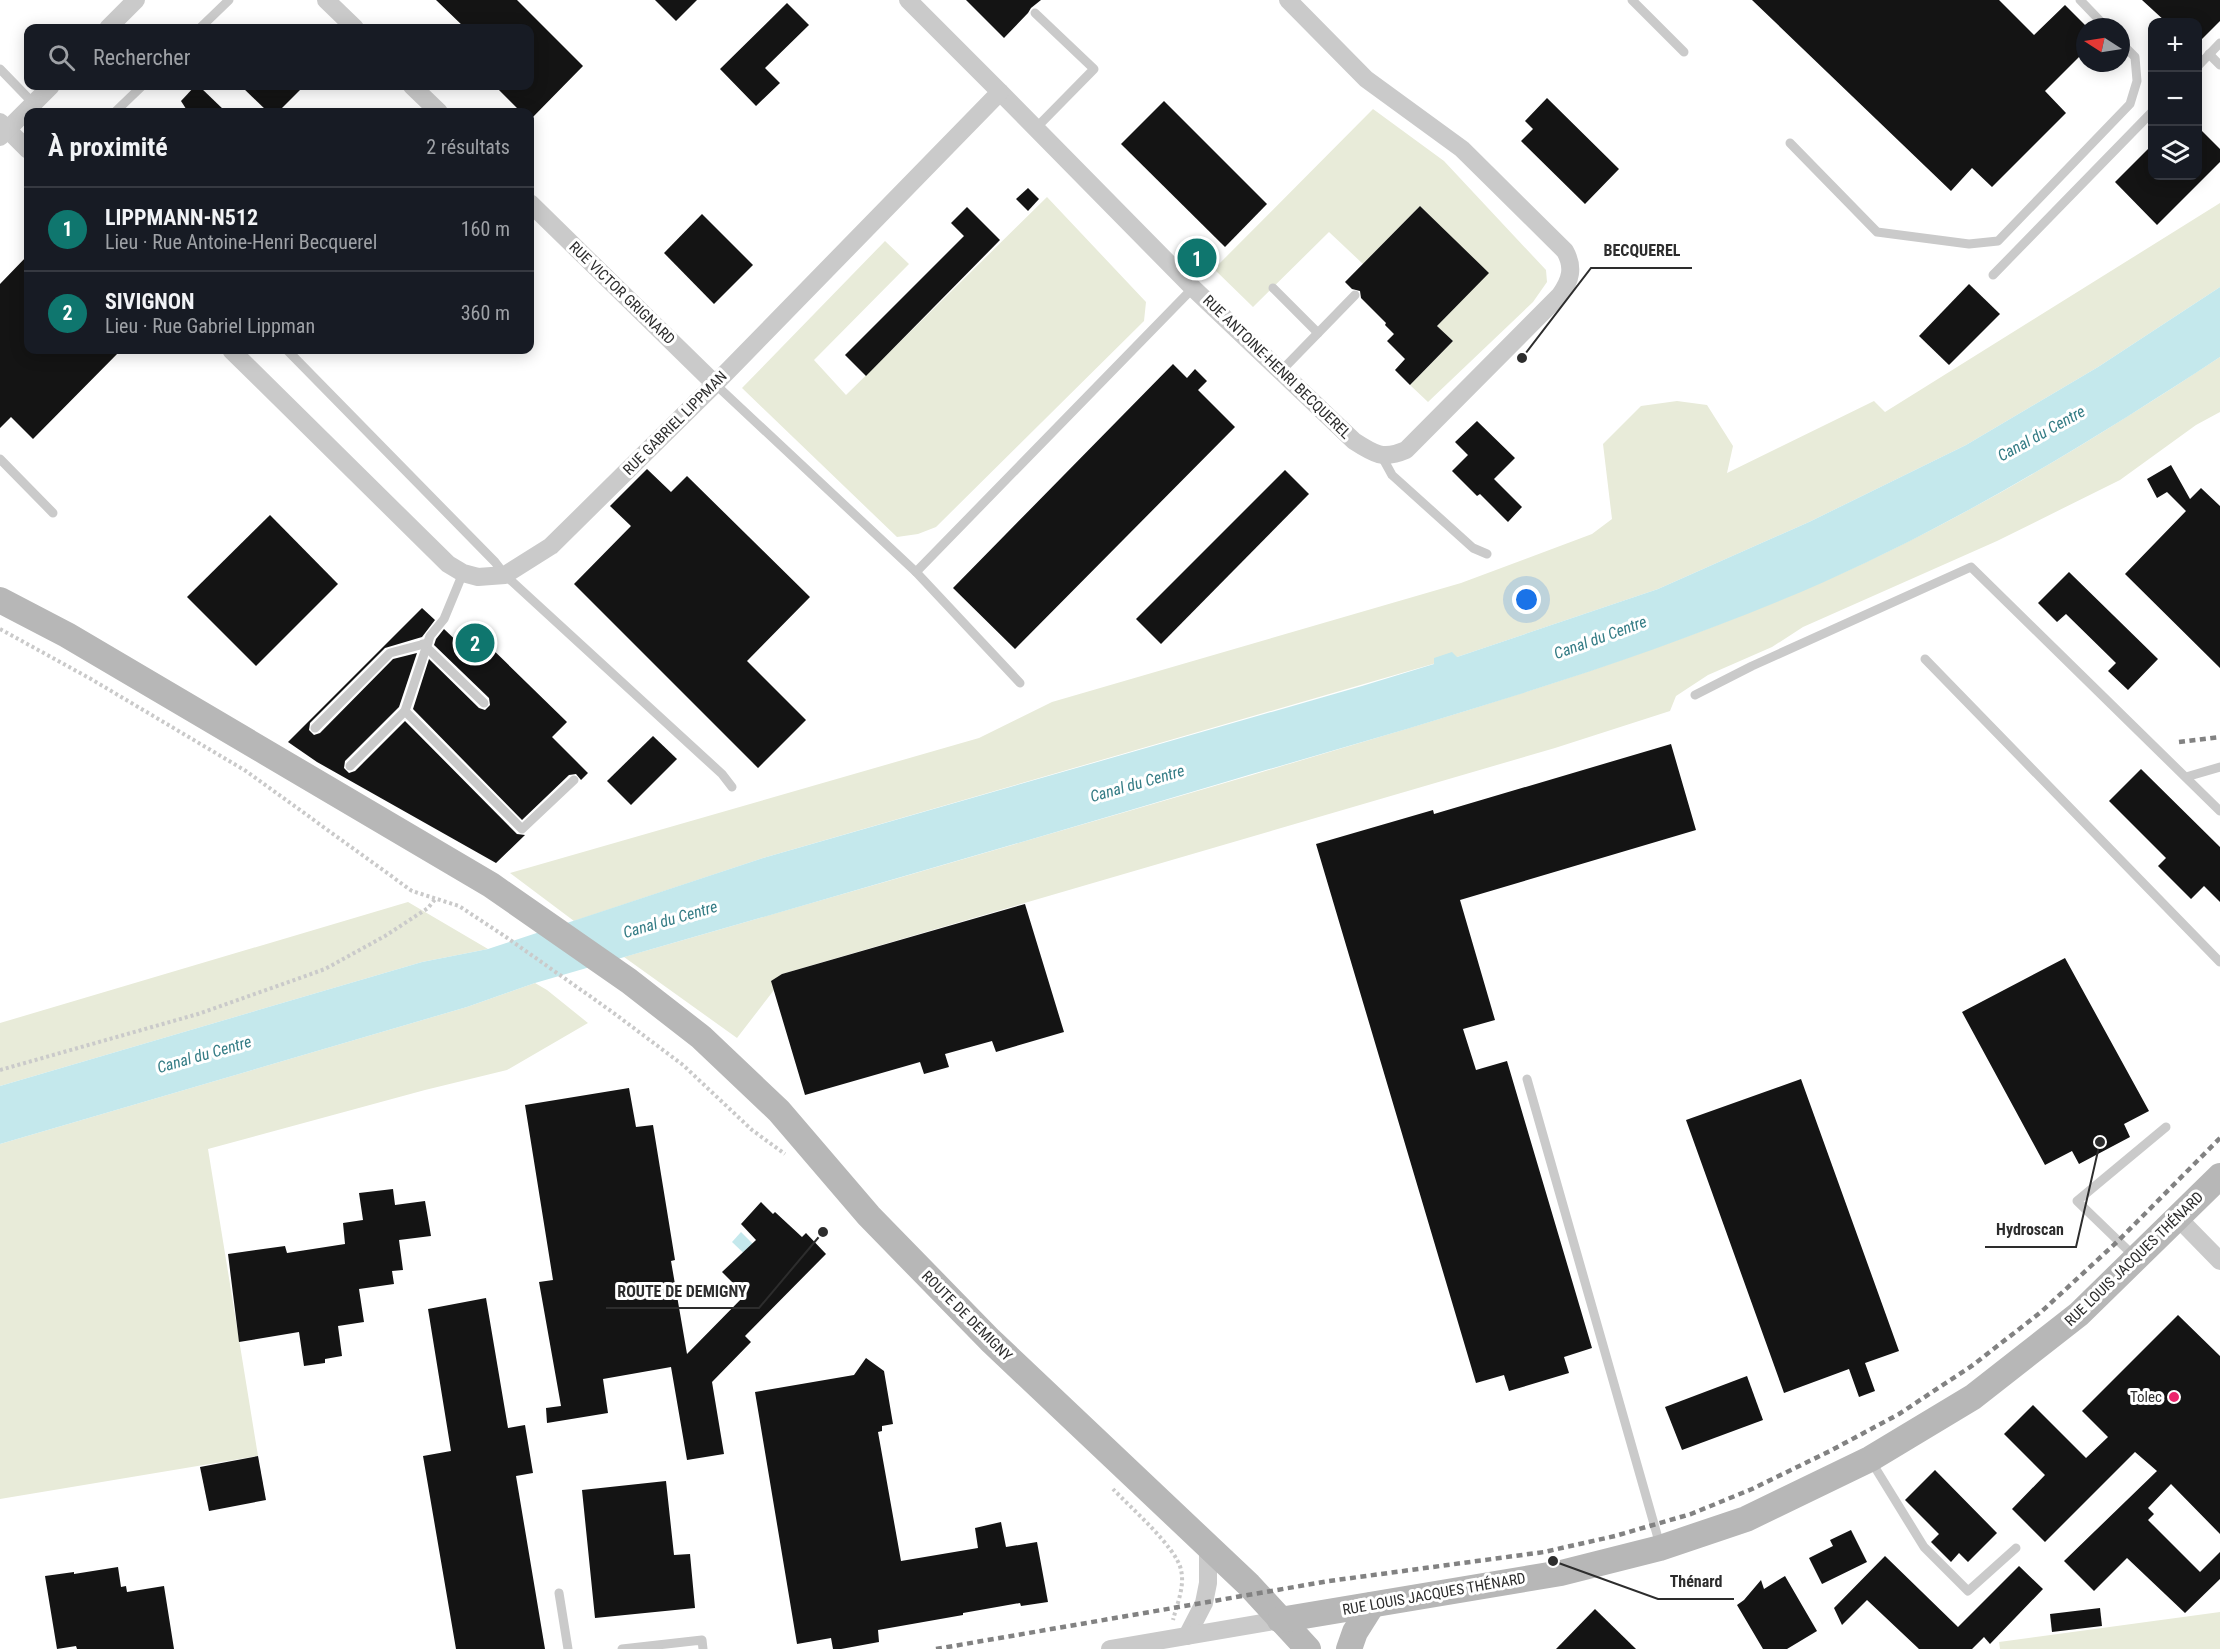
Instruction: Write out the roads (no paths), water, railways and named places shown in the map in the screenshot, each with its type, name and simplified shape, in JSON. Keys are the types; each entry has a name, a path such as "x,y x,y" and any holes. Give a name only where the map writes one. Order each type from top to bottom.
{"main road":[{"name":"ROUTE DE DEMIGNY","path":"0,600 67,635 317,781 514,900 629,981 701,1038 779,1110 869,1216 990,1340 1249,1585 1308,1649"},
{"name":"RUE LOUIS JACQUES THÉNARD","path":"1280,1620 1561,1573 1660,1548 1746,1519 1870,1459 1973,1397 2079,1314 2220,1176"},
{"path":"1349,1649 1355,1632 1372,1605"}],"street":[{"path":"112,24 136,0"},
{"path":"326,0 351,24"},
{"path":"908,0 1000,92"},
{"path":"1288,0 1366,80 1462,149 1565,251 1570,260 1571,271 1568,285 1560,295 1406,450 1394,456 1381,455"},
{"path":"28,108 47,90"},
{"path":"416,90 435,108"},
{"name":"RUE ANTOINE-HENRI BECQUEREL","path":"1000,92 1193,288 1282,370 1354,441 1381,455"},
{"name":"RUE GABRIEL LIPPMAN","path":"463,573 478,577 505,575 551,546 715,384 1000,92"},
{"path":"24,111 2,129 24,147"},
{"name":"RUE VICTOR GRIGNARD","path":"534,207 715,384"},
{"path":"239,354 448,564 463,573"},
{"path":"2178,1218 2220,1261"},
{"path":"1188,1636 1204,1603 1208,1583 1208,1546"},
{"path":"1110,1649 1280,1620"}],"lane":[{"path":"204,24 229,0"},
{"path":"1632,0 1684,52"},
{"path":"2080,0 2097,18"},
{"path":"1035,13 1094,69 1035,129"},
{"path":"2202,62 2220,43"},
{"path":"1790,143 1877,232 1969,244 1998,241 2130,104 2137,81 2135,57 2130,52"},
{"path":"2209,54 2220,65"},
{"path":"0,69 33,104"},
{"path":"119,108 138,90"},
{"path":"1993,275 2148,116"},
{"path":"916,572 1193,288"},
{"path":"1273,288 1318,333"},
{"path":"1282,370 1355,295"},
{"path":"291,354 495,561 505,575 722,774 732,787"},
{"path":"715,384 916,572 1020,683"},
{"name":"RUE ANTOINE-HENRI BECQUEREL","path":"1381,455 1392,475 1473,548 1487,554"},
{"path":"0,459 52,513"},
{"path":"1695,695 1971,567 2220,811"},
{"path":"350,766 405,711 426,645 430,636 444,619 463,573"},
{"path":"426,645 484,704"},
{"path":"315,728 390,653 426,645"},
{"path":"1925,659 2220,962"},
{"path":"405,711 522,829 574,780"},
{"path":"2186,777 2220,767"},
{"path":"1527,1079 1660,1548"},
{"path":"2136,1259 2077,1201 2166,1126"},
{"path":"1870,1459 1924,1547 1968,1591 2016,1548"},
{"path":"559,1593 568,1649"},
{"path":"622,1649 702,1640 703,1649"}],"water":[{"name":"Canal du Centre","path":"2220,287 2220,357 2119,422 1963,513 1856,567 1732,620 1591,671 1448,716 535,983 467,1007 0,1144 0,1086 422,962 488,949 763,858 1362,686 1434,664 1434,658 1452,652 1457,657 1658,589 1809,522 1966,445 2098,367"},
{"path":"741,1232 763,1254 754,1263 732,1242"}],"railway":[{"path":"2179,742 2220,737"},
{"path":"936,1649 1329,1581 1544,1552 1615,1536 1691,1514 1752,1489 1830,1451 1899,1414 1973,1365 2041,1312 2118,1241 2220,1138"}],"place":[{"name":"LIPPMANN-N512","path":"1197,258"},
{"name":"BECQUEREL","path":"1522,358"},
{"name":"SIVIGNON","path":"475,643"},
{"name":"Hydroscan","path":"2100,1142"},
{"name":"ROUTE DE DEMIGNY","path":"823,1232"},
{"name":"Tolec","path":"2174,1397"},
{"name":"Thénard","path":"1553,1561"}]}
